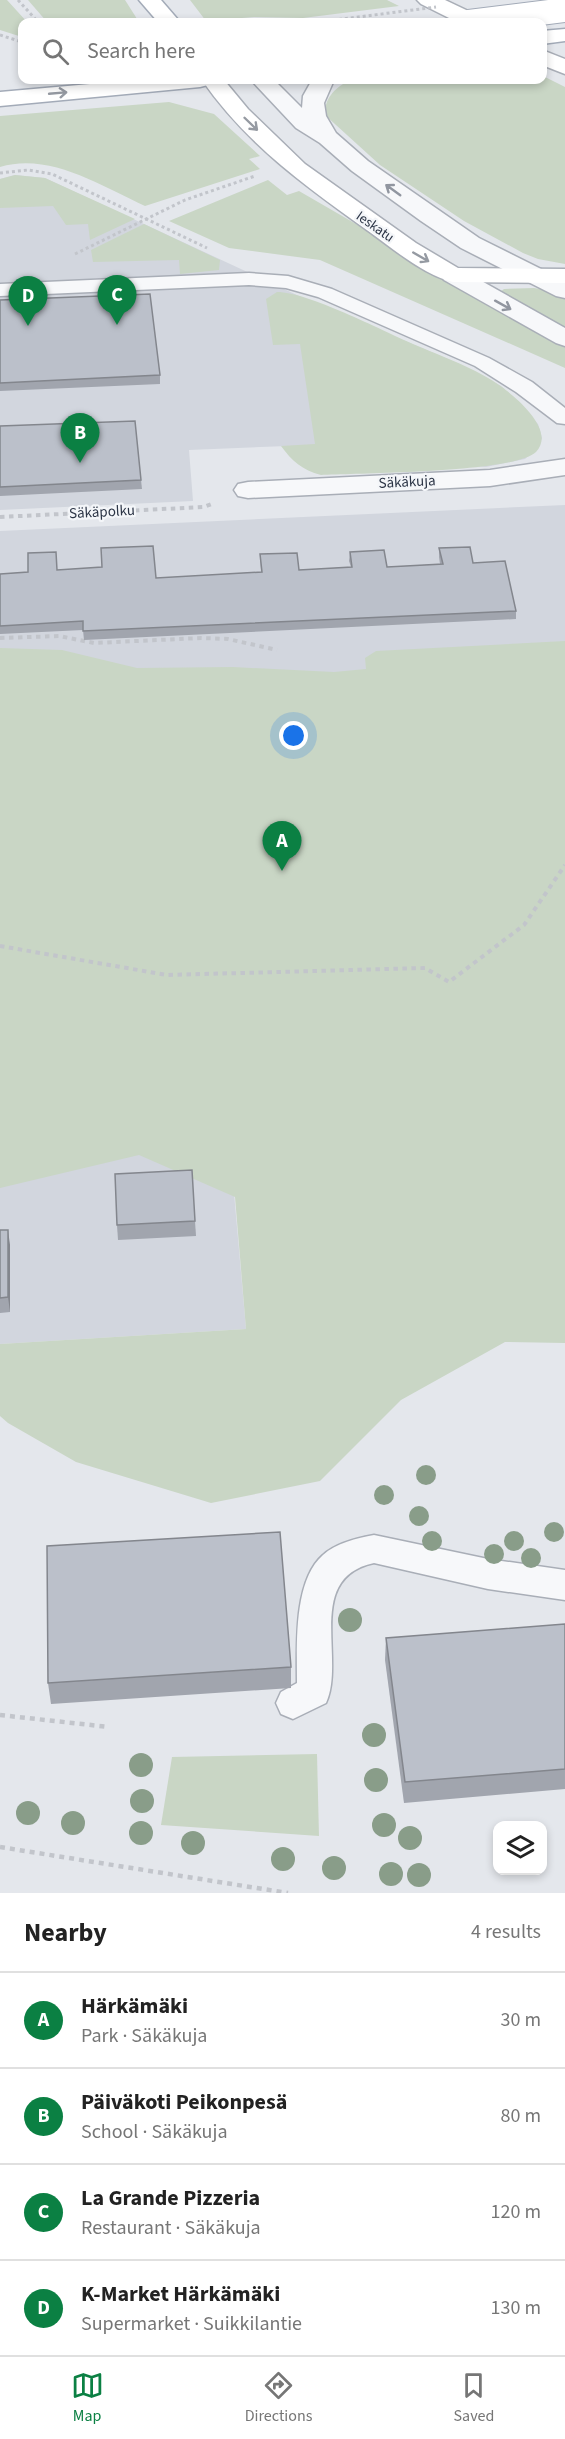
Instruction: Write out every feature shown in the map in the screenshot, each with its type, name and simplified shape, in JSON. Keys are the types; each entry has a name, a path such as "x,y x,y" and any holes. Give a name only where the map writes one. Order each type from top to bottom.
{"main road":[{"path":"150,0 166,18"},
{"path":"437,3 464,18"},
{"path":"502,18 565,10"},
{"path":"547,37 565,35"},
{"path":"547,58 565,67"},
{"path":"0,99 158,84"},
{"name":"Ieskatu","path":"216,84 240,114 297,168 407,248 453,275"},
{"path":"453,275 565,276"}],"street":[{"path":"266,84 304,123 328,138 360,166 429,216 470,243 565,291"},
{"path":"320,84 314,92 312,107 314,118 328,138"},
{"name":"Ieskatu","path":"453,275 565,338"},
{"name":"Säkäkuja","path":"248,490 490,478 565,467"}],"lane":[{"path":"0,290 249,279 288,282 325,293 483,362 524,387 565,418"},
{"path":"293,1703 314,1692 317,1604 327,1574 344,1559 360,1551 374,1549 488,1574 565,1585"}],"path":[{"path":"18,0 34,18"},
{"path":"345,18 437,3"},
{"path":"0,35 18,41"},
{"path":"68,257 185,200 258,175"},
{"name":"Säkäpolku","path":"0,517 204,507"},
{"path":"0,638 59,636 94,643 201,638 228,639 277,650"},
{"path":"0,946 166,975 424,968 448,982 524,925 565,865"},
{"path":"0,1715 109,1727"},
{"path":"0,1847 288,1893"}],"shaded area":[{"path":"15,175 45,178 299,296 457,363 501,386 538,424 542,438 539,447 525,459 486,467 287,446 189,450 193,501 0,510 0,179"},
{"path":"565,505 565,668 0,696 0,531"},
{"path":"221,1046 246,1329 0,1344 0,1059"}],"green space":[{"path":"0,0 7,0 23,18 18,18 18,36 0,30"},
{"path":"28,0 125,0 136,18 44,18"},
{"path":"190,0 387,0 399,6 303,18 204,18"},
{"path":"547,78 565,87 565,264 538,259 523,253 464,221 380,165 325,115 329,98 343,84 547,84"},
{"path":"169,102 214,114 260,156 249,159 260,169 145,206 75,173 56,167 19,164 0,167 0,116"},
{"path":"15,175 45,178 135,219 90,240 88,224 66,225 53,206 0,208 0,179"},
{"path":"268,180 287,195 299,191 565,345 565,368 320,260 229,248 169,221"},
{"path":"144,224 220,260 219,270 180,274 179,260 93,262 91,250"},
{"path":"504,289 546,290 565,299 565,329 500,292"},
{"path":"277,292 307,298 325,305 482,374 517,399 533,416 541,435 541,444 536,452 522,459 468,468 321,475 303,468 281,446 315,444 300,344 273,345 266,299"},
{"path":"565,641 565,1343 505,1342 401,1400 320,1481 211,1503 76,1462 8,1423 0,1416 0,1344 246,1329 235,1197 139,1155 0,1188 0,648 62,650 137,668 233,667 334,672 366,669 365,658 376,651"},
{"path":"317,1754 319,1836 161,1825 172,1757"}],"building":[{"path":"150,294 160,375 0,383 0,300"},
{"path":"135,421 141,480 0,487 0,426"},
{"path":"153,546 156,578 262,572 260,554 297,553 299,570 352,567 350,552 384,550 387,567 443,564 439,548 470,547 473,563 505,561 516,611 83,631 83,621 0,626 0,574 28,572 28,553 56,552 57,570 102,567 101,548"},
{"path":"192,1170 195,1221 117,1225 115,1174"},
{"path":"0,1230 8,1230 8,1297 0,1298"},
{"path":"280,1532 291,1667 48,1683 47,1546"},
{"path":"565,1624 565,1769 405,1782 386,1638"}],"place":[{"name":"La Grande Pizzeria","path":"117,325"},
{"name":"K-Market Härkämäki","path":"28,326"},
{"name":"Päiväkoti Peikonpesä","path":"80,463"},
{"name":"Härkämäki","path":"282,871"}]}
